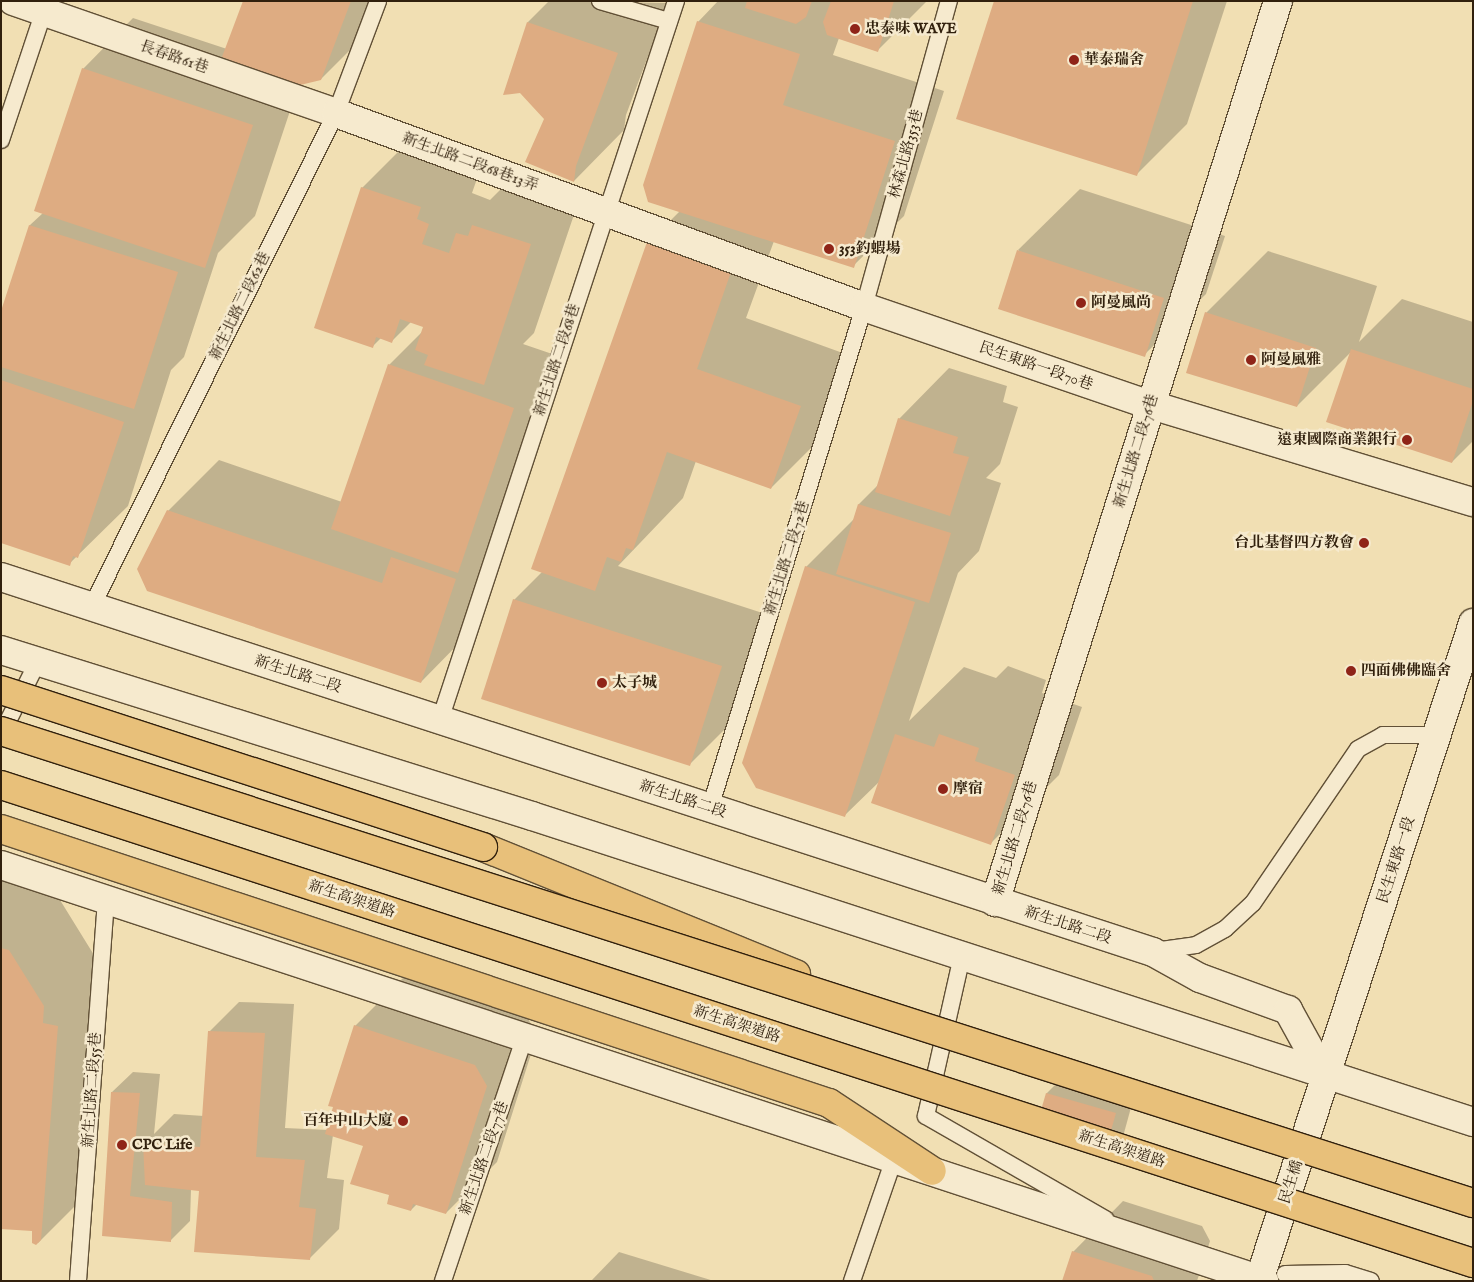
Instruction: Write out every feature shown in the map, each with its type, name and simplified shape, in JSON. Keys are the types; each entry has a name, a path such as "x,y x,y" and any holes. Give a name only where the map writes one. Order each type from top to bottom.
{"highway":[{"path":"1,690 483,847 938,1032"},
{"path":"1,731 1473,1204"},
{"name":"新生高架道路","path":"1,785 1473,1263"},
{"path":"1,829 829,1103 932,1171"}],"street":[{"name":"長春路61巷","path":"13,1 45,7 336,113"},
{"name":"新生北路二段76巷","path":"995,902 1278,1"},
{"name":"新生北路二段68巷13弄","path":"336,113 605,212"},
{"name":"民生東路一段70巷","path":"605,212 864,307 1151,404 1473,502"},
{"name":"新生北路二段","path":"1,577 1153,952 1200,978 1288,1010 1322,1087"},
{"name":"民生東路一段","path":"1322,1087 1473,622"},
{"path":"1,650 962,956 1322,1087 1473,1122"},
{"path":"1,864 1136,1238 1266,1276"},
{"name":"民生橋","path":"1266,1276 1322,1087"}],"lane":[{"name":"新生北路二段62巷","path":"92,606 336,113 378,1"},
{"path":"600,1 669,21"},
{"name":"新生北路二段68巷","path":"440,720 605,212 676,1"},
{"name":"林森北路353巷","path":"864,307 949,1"},
{"path":"1,140 45,7"},
{"name":"新生北路二段72巷","path":"710,808 864,307"},
{"path":"1,735 38,661"},
{"path":"1153,952 1196,945 1225,929 1253,903 1358,749 1383,735 1436,735"},
{"name":"新生北路二段55巷","path":"78,1281 106,900"},
{"path":"962,956 926,1116 1136,1238"},
{"name":"新生北路二段77巷","path":"443,1281 525,1036"},
{"path":"852,1281 894,1159"},
{"path":"1266,1276 1344,1274 1371,1281"}],"building":[{"path":"243,1 351,1 321,80 296,86 222,57"},
{"path":"747,1 812,1 806,17 796,24 745,8"},
{"name":"忠泰味 WAVE","path":"831,1 894,1 878,52 827,35 823,22"},
{"name":"華泰瑞舍","path":"994,1 1193,1 1137,176 956,119"},
{"path":"697,21 800,54 783,105 895,141 854,268 648,202 643,185"},
{"path":"527,22 618,53 576,166 574,182 525,162 544,119 520,93 503,95"},
{"path":"82,68 253,125 205,268 34,211"},
{"path":"361,187 421,207 417,219 429,224 422,244 449,253 456,233 468,236 472,225 531,244 484,385 424,365 428,355 415,350 423,327 400,319 392,343 376,337 373,348 314,328"},
{"path":"29,225 178,272 134,409 1,367 1,311"},
{"path":"647,242 731,272 697,369 801,406 771,489 667,452 633,550 626,548 621,562 607,557 595,591 531,569"},
{"name":"阿曼風尚","path":"1017,250 1164,298 1145,357 998,309"},
{"name":"阿曼風雅","path":"1205,312 1316,348 1297,407 1186,373"},
{"path":"1351,349 1473,389 1473,401 1452,463 1326,422"},
{"path":"388,364 514,408 458,573 331,529"},
{"path":"1,380 124,422 78,558 73,556 70,566 1,543"},
{"path":"898,418 958,437 953,453 969,457 950,516 875,492"},
{"path":"858,504 951,533 929,603 836,574"},
{"path":"167,510 382,583 391,557 456,579 421,683 147,591 137,569"},
{"path":"805,566 915,602 845,817 756,788 742,763"},
{"name":"太子城","path":"513,599 722,666 690,766 481,699"},
{"name":"摩宿","path":"895,734 934,747 939,734 979,748 975,761 1015,775 991,845 871,803"},
{"path":"1,948 9,950 44,1006 43,1023 58,1026 41,1240 36,1245 32,1243 32,1231 1,1229"},
{"name":"百年中山大廈","path":"354,1025 475,1065 487,1086 446,1214 413,1204 411,1211 387,1204 389,1195 350,1184 363,1146 325,1134 333,1107 328,1106"},
{"path":"208,1031 265,1033 256,1157 305,1160 299,1207 316,1209 310,1260 194,1252 199,1191 145,1185 143,1143 200,1147"},
{"name":"CPC Life","path":"111,1092 140,1093 130,1196 172,1202 171,1242 102,1236"},
{"path":"1046,1093 1116,1113 1104,1155 1034,1134"},
{"path":"1072,1251 1152,1276 1154,1281 1062,1281"}],"place":[{"name":"忠泰味 WAVE","path":"855,29"},
{"name":"華泰瑞舍","path":"1074,60"},
{"name":"353釣蝦場","path":"829,249"},
{"name":"阿曼風尚","path":"1081,303"},
{"name":"阿曼風雅","path":"1251,360"},
{"name":"遠東國際商業銀行","path":"1407,440"},
{"name":"台北基督四方教會","path":"1364,543"},
{"name":"四面佛佛臨舍","path":"1351,671"},
{"name":"太子城","path":"602,683"},
{"name":"摩宿","path":"943,789"},
{"name":"百年中山大廈","path":"403,1121"},
{"name":"CPC Life","path":"122,1145"}]}
